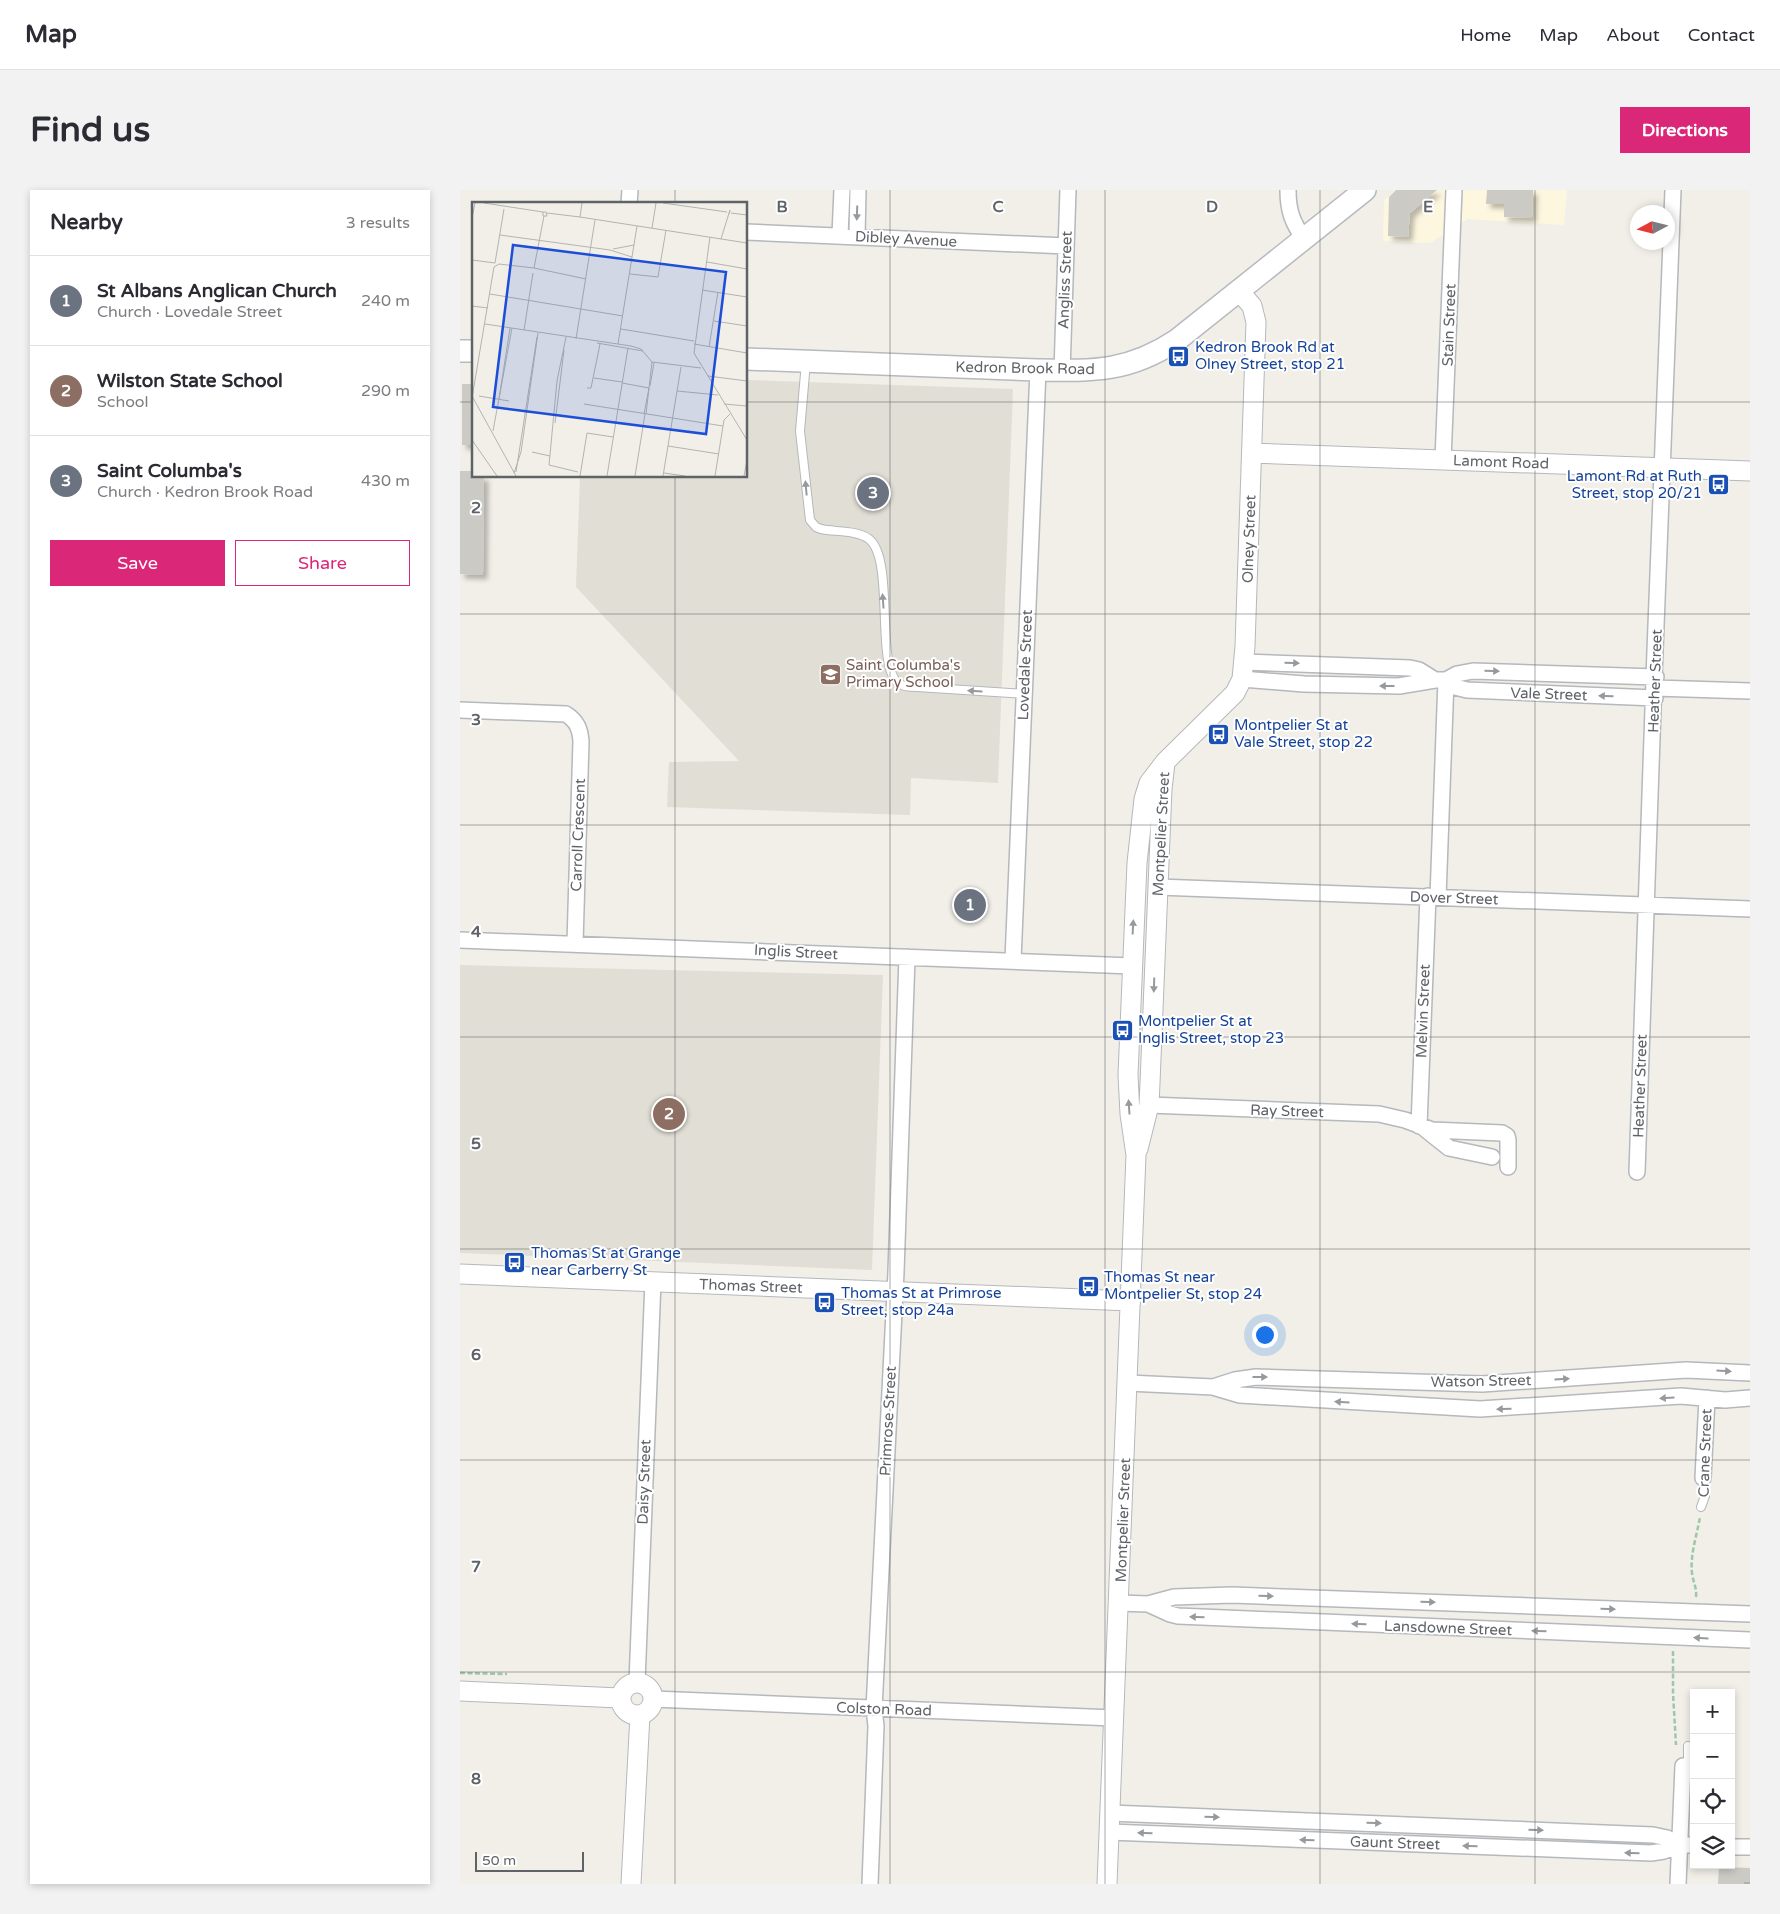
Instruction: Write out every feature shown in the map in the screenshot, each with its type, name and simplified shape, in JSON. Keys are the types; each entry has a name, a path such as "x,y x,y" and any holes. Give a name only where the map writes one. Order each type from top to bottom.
{"main road":[{"name":"Kedron Brook Road","path":"748,359 1062,371 1116,368 1148,357 1177,340 1365,190"}],"street":[{"path":"840,235 842,190"},
{"path":"857,236 858,190"},
{"name":"Angliss Street","path":"1062,371 1068,190"},
{"path":"1288,190 1290,214 1304,238"},
{"name":"Stain Street","path":"1443,460 1454,190"},
{"name":"Heather Street","path":"1637,1172 1645,906 1673,190"},
{"name":"Dibley Avenue","path":"748,232 1066,246"},
{"name":"Olney Street","path":"1165,762 1230,700 1243,671 1256,322 1252,306 1239,291"},
{"name":"Lovedale Street","path":"1013,960 1038,370"},
{"name":"Lamont Road","path":"1252,453 1750,471"},
{"name":"Vale Street","path":"1243,671 1410,668 1455,687 1467,690 1655,688 1750,691"},
{"name":"Vale Street","path":"1243,671 1304,684 1399,686 1441,680 1462,672 1487,671 1655,688"},
{"name":"Melvin Street","path":"1421,1127 1433,897 1441,680"},
{"name":"Carroll Crescent","path":"460,710 566,714 575,722 585,725 581,741 575,943"},
{"name":"Montpelier Street","path":"1136,1155 1149,1105 1162,789 1165,762"},
{"name":"Montpelier Street","path":"1108,1884 1136,1155 1128,1088 1132,966 1141,815 1147,787 1165,762"},
{"name":"Dover Street","path":"1158,886 1750,909"},
{"name":"Inglis Street","path":"460,940 1132,966"},
{"name":"Primrose Street","path":"870,1884 876,1726 874,1709 894,1291 906,957"},
{"name":"Ray Street","path":"1149,1105 1379,1114 1396,1117 1421,1127 1440,1131 1504,1134 1508,1140 1508,1167"},
{"name":"Ray Street","path":"1421,1127 1449,1148 1492,1157"},
{"name":"Thomas Street","path":"460,1274 1131,1301"},
{"name":"Daisy Street","path":"636,1682 653,1282"},
{"name":"Watson Street","path":"1213,1387 1235,1380 1256,1377 1482,1384 1686,1370 1750,1373"},
{"name":"Watson Street","path":"1128,1383 1213,1387 1240,1394 1480,1409 1681,1396 1725,1400 1750,1398"},
{"name":"Crane Street","path":"1703,1478 1707,1398"},
{"name":"Lansdowne Street","path":"1120,1603 1148,1604 1174,1597 1232,1595 1750,1614"},
{"name":"Lansdowne Street","path":"1148,1604 1178,1616 1750,1640"},
{"path":"636,1682 643,1683 649,1687 653,1699 651,1706 646,1712 634,1715 624,1709 620,1698 625,1687 636,1682"},
{"path":"460,1691 620,1698"},
{"name":"Colston Road","path":"653,1699 1114,1718"},
{"path":"630,1884 640,1715"},
{"path":"1678,1884 1687,1845 1680,1760"},
{"name":"Gaunt Street","path":"1110,1822 1653,1834 1687,1845"},
{"path":"1735,1847 1750,1847"}],"lane":[{"path":"806,361 800,431 810,520 816,528 821,530 866,537 877,548 881,566 888,657 894,679 902,685 917,687 1024,694"},
{"name":"Crane Street","path":"1701,1507 1705,1496 1703,1478"},
{"path":"1680,1760 1688,1760 1688,1746"}],"path":[{"path":"1693,1602 1696,1595 1692,1573 1693,1548 1700,1516"},
{"path":"1674,1637 1673,1693 1680,1760"},
{"path":"460,1673 507,1674"}],"shaded area":[{"path":"1396,190 1567,190 1564,225 1468,219 1430,243 1383,241 1384,200"},
{"name":"Saint Columba's Primary School","path":"748,380 1013,389 998,783 911,778 910,815 667,807 669,762 739,761 576,587 580,478 748,478"},
{"path":"460,965 883,975 872,1270 460,1253"}],"building":[{"path":"1396,190 1437,190 1410,213 1408,237 1388,236 1389,197"},
{"path":"1487,190 1533,190 1532,218 1504,217 1504,204 1486,204"},
{"path":"462,384 472,384 472,445 462,445"},
{"path":"460,471 472,471 472,478 484,478 483,575 460,574"},
{"path":"1750,1868 1750,1882 1744,1882 1744,1884 1718,1884 1719,1869"}],"place":[{"name":"Kedron Brook Rd at Olney Street, stop 21","path":"1179,356"},
{"name":"Lamont Rd at Ruth Street, stop 20/21","path":"1718,485"},
{"name":"Saint Columba's","path":"873,493"},
{"name":"Saint Columba's Primary School","path":"830,674"},
{"name":"Montpelier St at Vale Street, stop 22","path":"1218,734"},
{"name":"St Albans Anglican Church","path":"970,905"},
{"name":"Montpelier St at Inglis Street, stop 23","path":"1122,1030"},
{"name":"Wilston State School","path":"669,1114"},
{"name":"Thomas St at Grange near Carberry St","path":"515,1262"},
{"name":"Thomas St near Montpelier St, stop 24","path":"1088,1286"},
{"name":"Thomas St at Primrose Street, stop 24a","path":"825,1302"}]}
